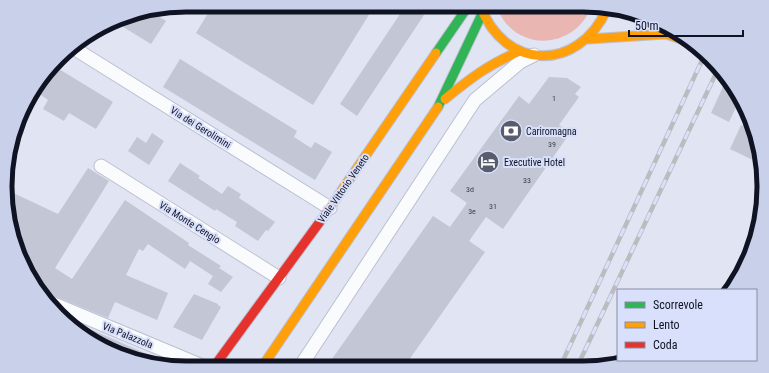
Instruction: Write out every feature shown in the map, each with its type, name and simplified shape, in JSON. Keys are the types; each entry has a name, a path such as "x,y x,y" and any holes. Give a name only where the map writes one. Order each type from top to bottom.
{"main road":[{"name":"Viale Vittorio Veneto","path":"218,361 330,208 464,12"},
{"path":"266,361 441,102 480,12"},
{"path":"482,12 490,30 504,42 520,51 534,55 553,55 566,51 588,39 599,26 605,13"},
{"path":"588,39 666,34 671,36"},
{"path":"441,102 475,74 494,62 520,51"}],"street":[{"name":"Via dei Gerolimini","path":"77,50 330,208"},
{"path":"304,361 475,100 520,62 534,55"},
{"name":"Via Monte Cengio","path":"101,166 278,278"},
{"name":"Via Palazzola","path":"59,306 190,361"}],"shaded area":[{"path":"500,12 588,12 584,20 572,32 558,38 544,41 529,38 515,32 504,21"}],"building":[{"path":"209,12 371,12 313,105 196,33"},
{"path":"401,12 420,12 424,15 357,116 340,104"},
{"path":"155,14 166,21 151,44 120,25"},
{"path":"180,59 297,131 294,137 311,148 315,142 332,152 315,180 163,87"},
{"path":"58,68 113,102 96,129 69,113 64,121 43,109 48,100 39,93"},
{"path":"549,77 567,78 581,87 575,94 579,97 559,125 570,133 503,229 486,217 469,241 485,252 408,361 335,361 332,359 433,216 450,227 467,203 450,191 519,96 529,104"},
{"path":"724,84 733,98 732,100 737,105 729,122 711,113"},
{"path":"741,125 747,128 756,161 730,149"},
{"path":"152,133 164,141 149,165 128,151 137,137 146,143"},
{"path":"180,163 200,176 198,178 222,194 228,186 241,194 239,198 275,222 268,231 266,230 258,241 235,226 237,222 216,209 215,211 168,181"},
{"path":"88,168 109,181 55,268 72,279 125,200 189,243 188,245 221,266 219,268 233,277 221,292 208,284 213,276 190,261 185,269 148,244 143,251 139,249 126,275 168,293 157,320 115,302 108,318 50,295 48,293 35,274 21,243 15,221 12,192 58,214"},
{"path":"194,294 218,304 221,307 202,340 173,327"},
{"path":"79,324 147,354 146,356 120,348 99,338"}],"railway":[{"path":"563,361 702,59"},
{"path":"580,361 716,73"}],"traffic: fast":[{"path":"436,53 464,12"},
{"path":"438,107 482,14"}],"traffic: slow":[{"path":"484,12 491,27 506,42 523,52 542,56 560,53 578,45 594,30 605,13"},
{"path":"588,39 666,34 671,36"},
{"path":"445,99 481,72 520,51"},
{"path":"327,212 436,53"},
{"path":"266,361 438,107"}],"traffic: jam":[{"path":"218,361 327,212"}],"place":[{"name":"Cariromagna","path":"511,131"},
{"name":"Executive Hotel","path":"488,162"}]}
